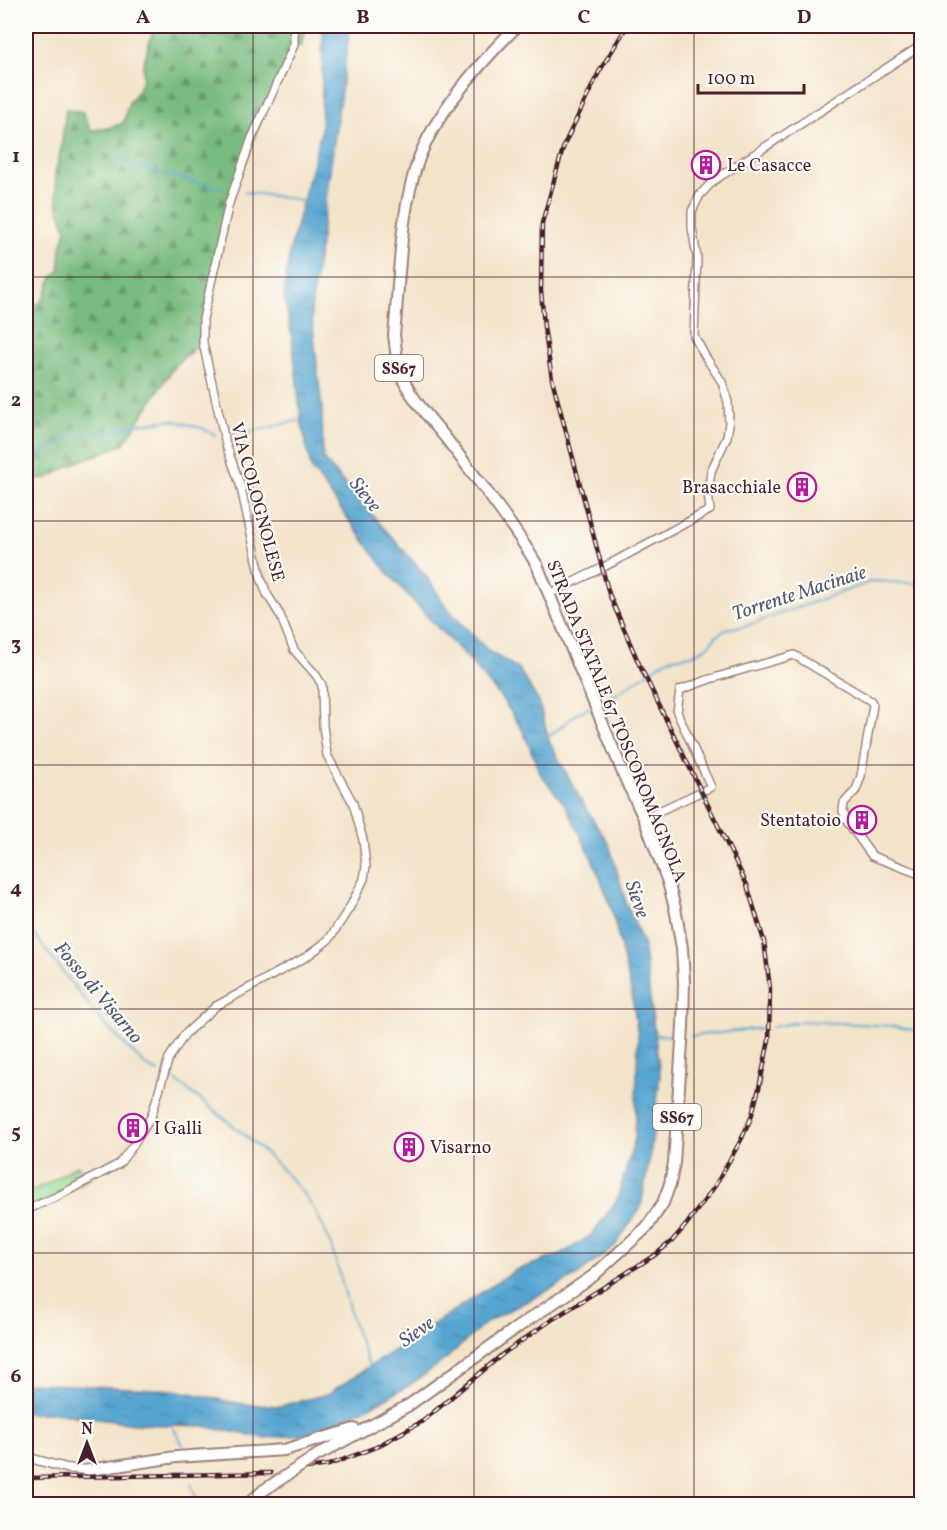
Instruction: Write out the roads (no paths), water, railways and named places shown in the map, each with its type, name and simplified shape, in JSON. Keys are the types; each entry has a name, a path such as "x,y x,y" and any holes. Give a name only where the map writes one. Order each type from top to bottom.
{"main road":[{"name":"STRADA STATALE 67 TOSCOROMAGNOLA","path":"248,1504 264,1490 316,1456 409,1405 593,1276 647,1227 663,1203 674,1163 683,1027 682,948 668,882 644,818 537,565 524,542 408,387 400,372 394,335 406,213 411,185 420,157 433,129 451,102 494,49 517,26"},
{"path":"89,1470 176,1458 284,1450 349,1430 409,1405"}],"street":[{"name":"VIA COLOGNOLESE","path":"26,1209 58,1196 119,1164 151,1117 169,1058 186,1034 216,1006 306,957 322,945 330,938 350,907 364,879 366,866 363,840 353,803 327,756 322,685 294,650 280,615 267,594 261,578 240,484 226,445 203,343 203,319 229,203 252,138 294,45 294,26"},
{"path":"549,594 710,510 708,493 711,471 727,437 729,423 728,402 722,382 694,336 697,257 692,212 700,195 713,181 921,45"},
{"path":"644,818 711,787 677,712 680,690 794,655 871,701 873,705 861,776 856,790 844,803 843,811 846,820 872,856 921,875"},
{"path":"26,1457 66,1468 89,1470"}],"water":[{"name":"Sieve","path":"323,26 350,26 311,309 322,409 323,459 427,577 447,608 488,651 519,669 539,702 549,741 583,804 609,844 627,905 643,943 660,1076 641,1207 615,1246 576,1276 487,1322 446,1359 410,1385 371,1406 304,1435 262,1438 203,1426 134,1424 54,1413 26,1413 26,1383 175,1390 242,1404 280,1406 328,1394 514,1271 562,1254 592,1235 617,1200 635,1138 638,1036 632,995 611,906 593,861 566,806 541,775 523,731 503,700 466,656 387,572 311,468 301,420 292,337 284,295 290,250 321,132"}],"waterway":[{"path":"115,156 144,169 223,189"},
{"path":"244,192 304,202"},
{"path":"26,453 35,454 74,436 106,433 138,424 171,420 202,428 215,435"},
{"path":"234,432 253,431 301,420"},
{"name":"Torrente Macinaie","path":"598,703 618,693 668,659 692,655 707,647 716,636 729,628 743,627 873,581 922,584"},
{"name":"Torrente Macinaie","path":"546,739 578,713 593,706"},
{"name":"Fosso di Visarno","path":"26,924 102,1022 147,1067 158,1072"},
{"path":"773,1027 803,1021 893,1026 922,1032"},
{"path":"692,1036 763,1028"},
{"path":"655,1035 676,1036"},
{"name":"Fosso di Visarno","path":"167,1075 213,1109 275,1162 308,1200 330,1243 353,1322 370,1367"},
{"path":"172,1425 183,1445"},
{"path":"191,1484 198,1503"}],"railway":[{"path":"307,1468 329,1465 376,1447 423,1421 504,1353 553,1319 655,1255 672,1241 715,1186 751,1118 759,1088 769,1040 770,988 764,941 747,885 639,664 609,594 552,379 544,327 541,290 542,223 564,145 599,72 627,26"},
{"path":"26,1478 271,1473"}],"place":[{"name":"Le Casacce","path":"706,165"},
{"name":"Brasacchiale","path":"802,487"},
{"name":"Stentatoio","path":"862,820"},
{"name":"I Galli","path":"133,1128"},
{"name":"Visarno","path":"409,1147"}]}
